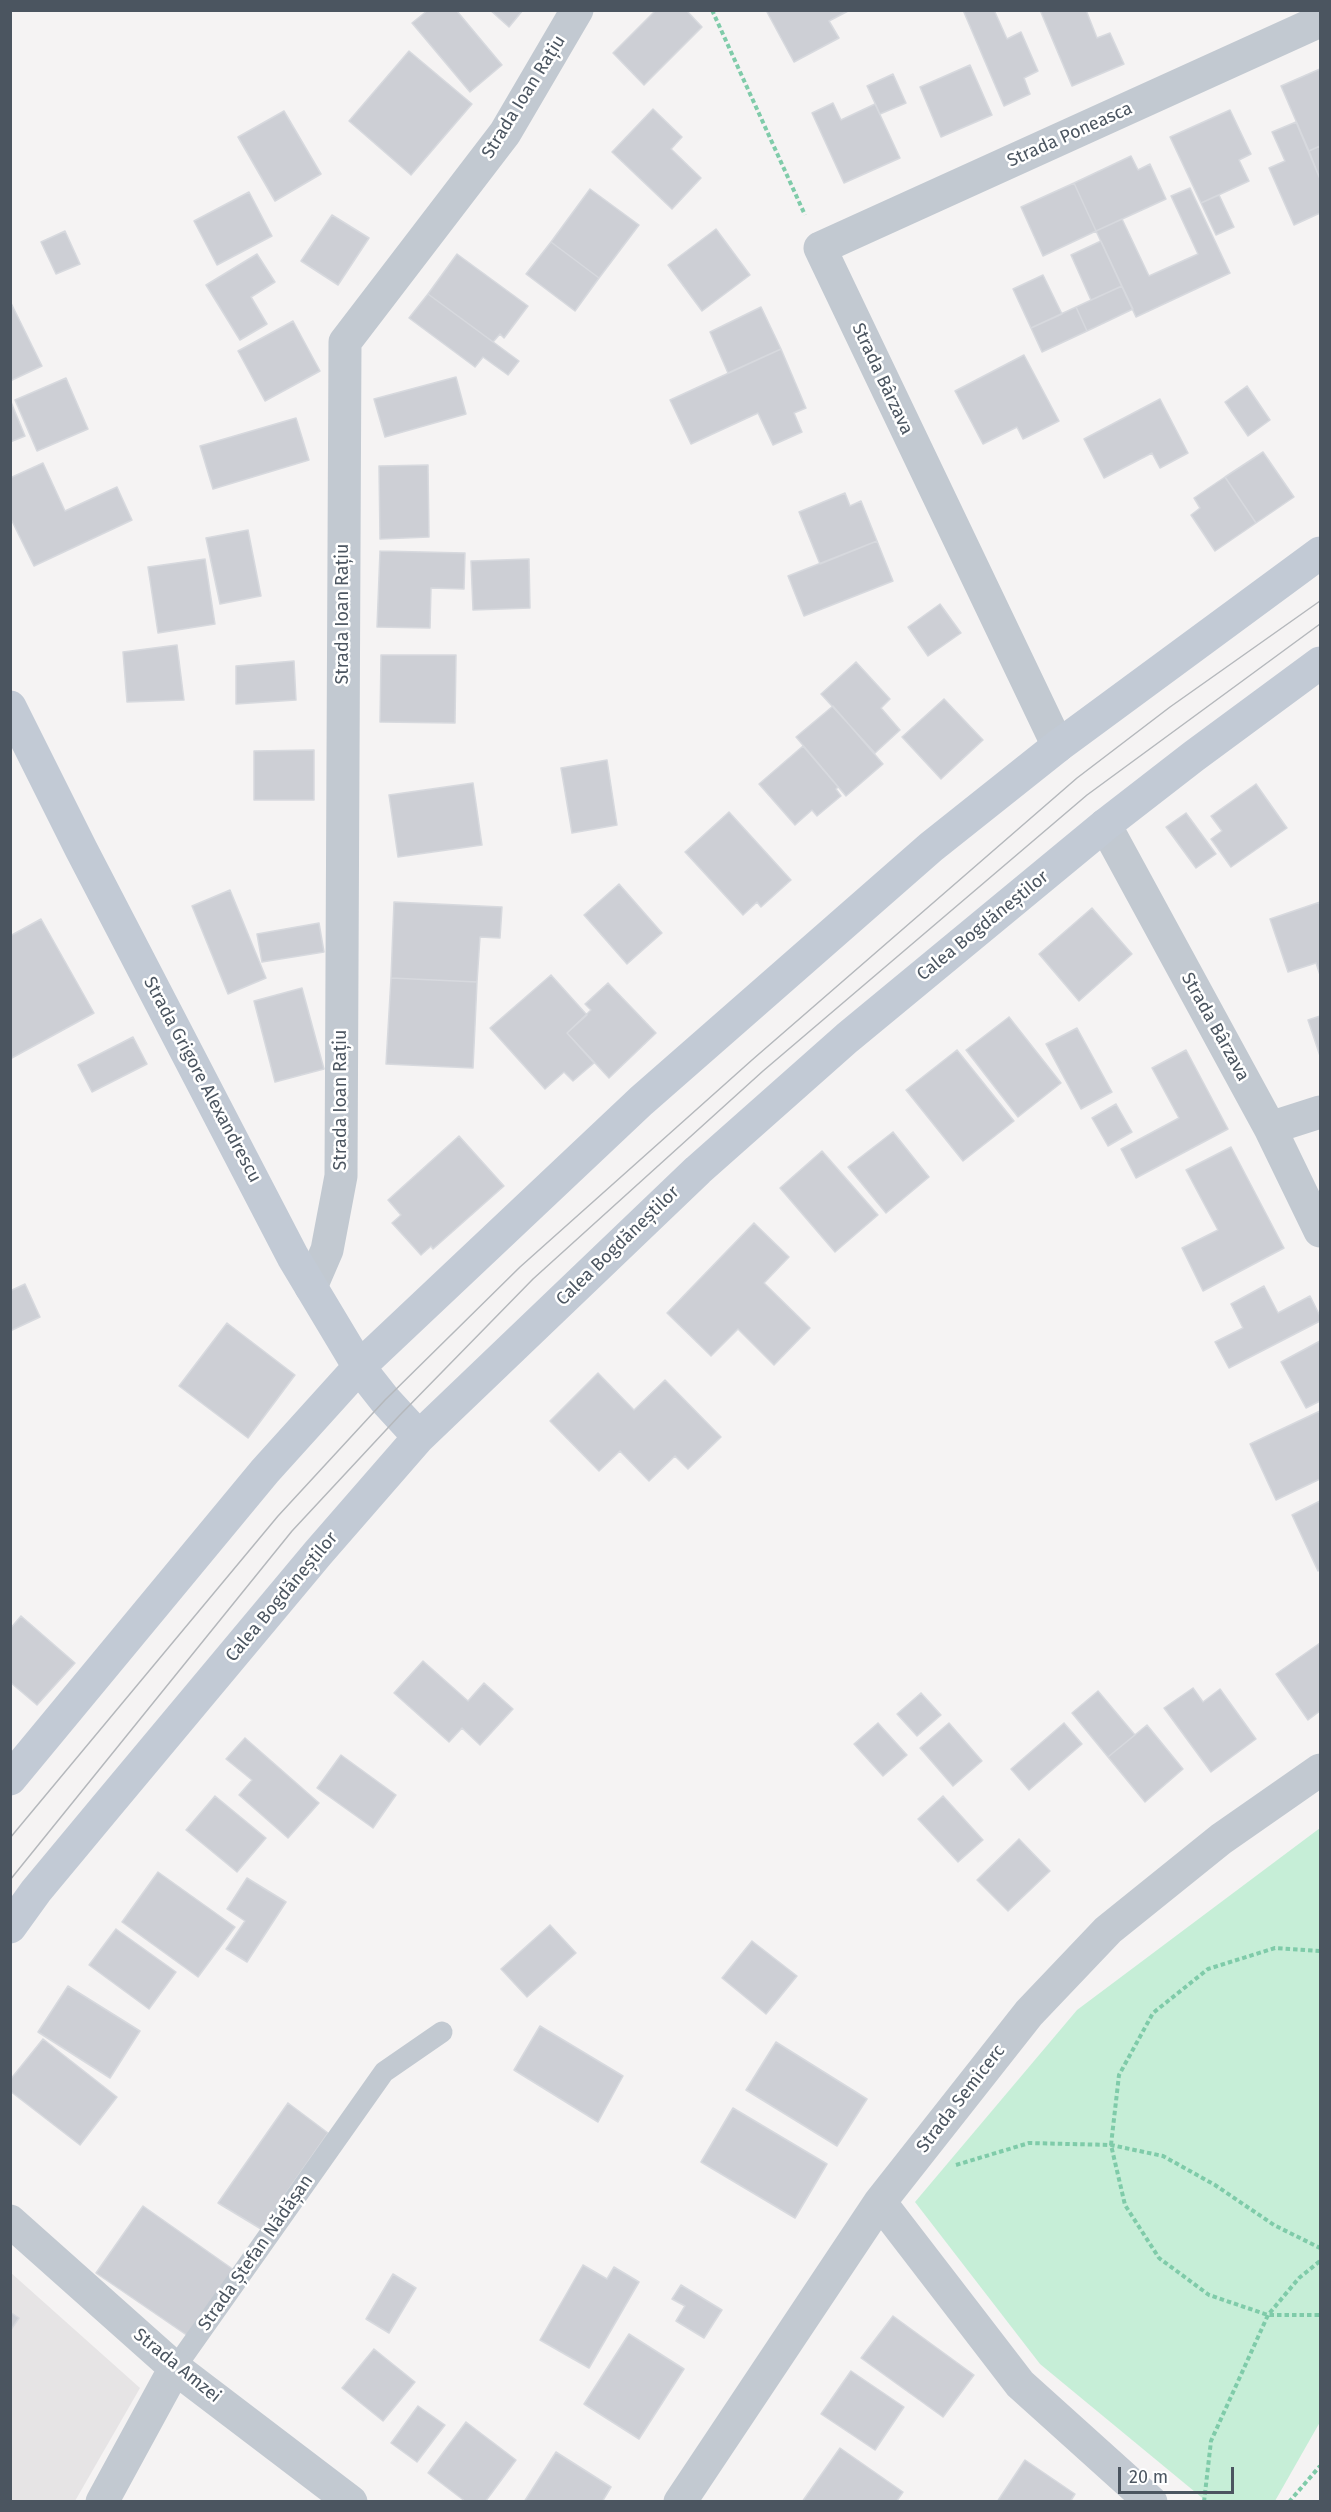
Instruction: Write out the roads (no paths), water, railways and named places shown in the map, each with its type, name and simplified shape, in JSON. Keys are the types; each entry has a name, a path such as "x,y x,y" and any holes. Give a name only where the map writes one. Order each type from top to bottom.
{"main road":[{"path":"13,1771 266,1471 359,1367 641,1101 931,847 1058,746 1320,553"},
{"name":"Calea Bogdăneștilor","path":"10,1927 36,1891 98,1816 318,1553 419,1437 706,1162 848,1038 1105,825 1320,663"},
{"name":"Strada Grigore Alexandrescu","path":"10,707 81,849 311,1287 359,1367 419,1437"}],"street":[{"name":"Strada Ioan Rațiu","path":"311,1287 327,1250 342,1176 345,342 505,133 577,10"},
{"name":"Strada Poneasca","path":"820,248 1320,21"},
{"name":"Strada Bârzava","path":"820,248 1058,746"},
{"name":"Strada Bârzava","path":"1105,825 1270,1128 1320,1231"},
{"path":"1270,1128 1320,1112"},
{"name":"Strada Semicerc","path":"680,2502 880,2202 1029,2013 1108,1930 1221,1839 1320,1770"},
{"path":"880,2202 1020,2384 1151,2502"},
{"name":"Strada Amzei","path":"10,2221 175,2368 351,2502"},
{"name":"Strada Ștefan Nădășan","path":"102,2502 175,2368"}],"lane":[{"name":"Strada Ștefan Nădășan","path":"175,2368 384,2072 442,2032"}],"tram line":[{"path":"10,1838 278,1516 385,1400 520,1267 752,1060 1077,778 1170,707 1320,601"},
{"path":"10,1880 292,1531 399,1416 533,1279 763,1071 1087,795 1320,624"}]}
